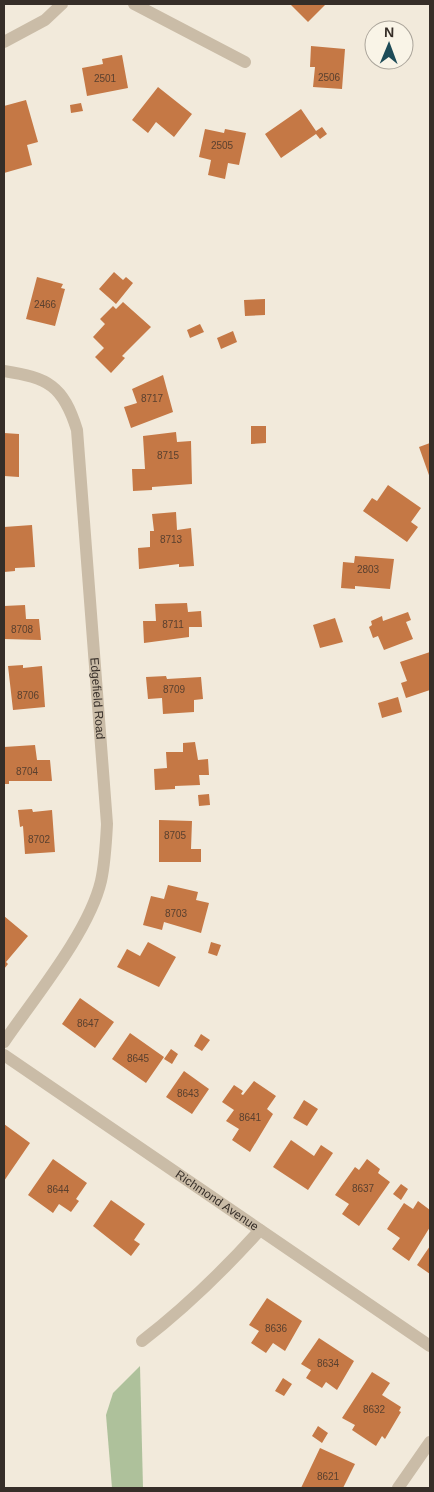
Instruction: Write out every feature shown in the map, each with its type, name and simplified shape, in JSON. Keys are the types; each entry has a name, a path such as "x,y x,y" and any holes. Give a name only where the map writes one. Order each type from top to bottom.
{"street":[{"path":"4,42 45,20 62,4"},
{"path":"134,4 244,62"},
{"name":"Edgefield Road","path":"4,371 35,376 56,389 70,408 77,430 107,824 106,854 101,883 90,910 72,943 4,1042"},
{"name":"Richmond Avenue","path":"4,1055 430,1346"},
{"path":"142,1341 226,1269 260,1230"},
{"path":"398,1488 430,1442"}],"green space":[{"path":"140,1366 143,1488 112,1488 106,1415 113,1393"}],"building":[{"path":"290,4 326,4 308,22"},
{"path":"311,46 345,49 342,89 313,87 315,67 310,67"},
{"path":"122,55 128,88 87,96 82,68 103,64 102,59"},
{"path":"158,87 192,114 174,137 156,122 148,133 132,120"},
{"path":"26,100 38,142 27,145 32,165 4,173 4,106"},
{"path":"81,103 83,111 71,113 70,105"},
{"path":"301,109 316,131 322,127 327,134 320,139 316,134 281,158 265,134"},
{"path":"205,129 224,133 225,129 246,133 239,165 228,163 225,179 208,175 211,160 199,157"},
{"path":"114,272 123,280 126,277 133,283 116,304 99,289"},
{"path":"37,277 63,284 61,288 65,289 55,326 26,319"},
{"path":"265,299 265,315 245,316 244,300"},
{"path":"123,302 151,327 122,356 125,358 111,373 95,357 104,348 93,337 105,324 100,319 113,306 116,309"},
{"path":"200,324 204,332 190,338 187,330"},
{"path":"233,331 237,342 221,349 217,338"},
{"path":"163,375 173,412 131,428 124,407 137,403 132,389"},
{"path":"251,426 266,426 266,443 251,444"},
{"path":"176,432 177,442 191,441 192,484 152,487 152,490 133,491 132,469 145,469 143,436"},
{"path":"4,433 19,434 19,477 4,476"},
{"path":"430,443 430,478 419,447"},
{"path":"388,485 421,508 411,522 418,527 407,542 363,511 372,498 377,501"},
{"path":"176,512 177,530 191,528 194,566 179,567 179,564 139,569 138,548 150,547 150,531 154,531 152,514"},
{"path":"32,525 35,567 15,568 15,571 4,572 4,527"},
{"path":"355,556 394,559 390,589 355,586 355,589 341,588 343,562 354,563"},
{"path":"187,603 188,612 201,611 202,627 189,627 189,637 144,643 143,621 156,621 155,604"},
{"path":"25,605 26,619 39,619 41,640 4,639 4,606"},
{"path":"408,612 411,620 406,622 413,639 384,650 378,636 373,638 369,627 372,625 371,621 382,616 383,621"},
{"path":"335,618 343,642 320,648 313,625"},
{"path":"430,652 430,690 406,698 401,683 407,681 400,662"},
{"path":"23,665 23,668 42,666 45,707 13,710 8,666"},
{"path":"166,676 167,679 201,677 203,699 194,700 194,712 163,714 162,698 148,699 146,677"},
{"path":"398,697 402,712 382,718 378,703"},
{"path":"195,742 198,760 208,759 209,775 199,775 200,785 175,786 175,789 155,790 154,769 167,768 166,752 183,752 183,743"},
{"path":"35,745 37,760 50,760 52,781 9,781 9,784 4,784 4,747"},
{"path":"209,794 210,805 199,806 198,795"},
{"path":"32,809 33,812 52,810 55,852 25,854 23,826 20,827 18,810"},
{"path":"159,820 192,821 191,849 201,849 201,862 159,862"},
{"path":"168,885 198,892 196,900 209,903 201,933 164,922 162,930 143,925 151,896 164,899"},
{"path":"4,916 28,936 6,962 8,964 4,969"},
{"path":"148,942 176,957 159,987 117,967 127,949 140,956"},
{"path":"211,942 221,945 217,956 208,953"},
{"path":"80,998 114,1022 95,1048 62,1024"},
{"path":"130,1033 164,1057 146,1083 112,1059"},
{"path":"201,1034 210,1040 202,1051 194,1046"},
{"path":"171,1049 178,1054 172,1064 164,1059"},
{"path":"184,1071 209,1089 192,1114 166,1097"},
{"path":"254,1081 276,1096 267,1109 273,1114 250,1152 232,1140 239,1129 226,1121 234,1110 222,1102 234,1085 243,1091 241,1094 243,1095"},
{"path":"304,1100 318,1109 307,1126 293,1118"},
{"path":"4,1124 30,1143 4,1181"},
{"path":"291,1140 314,1156 321,1145 333,1153 308,1190 273,1167"},
{"path":"53,1159 87,1183 76,1199 79,1201 71,1212 59,1204 53,1213 28,1195"},
{"path":"367,1159 380,1169 378,1173 390,1182 359,1226 342,1214 349,1204 335,1195 355,1167 359,1170"},
{"path":"401,1184 408,1189 401,1200 393,1194"},
{"path":"111,1200 145,1224 134,1240 140,1244 131,1256 93,1226"},
{"path":"418,1201 430,1210 430,1227 409,1261 392,1249 400,1238 387,1229 404,1203 413,1209"},
{"path":"430,1246 430,1274 417,1265"},
{"path":"267,1298 302,1321 285,1351 273,1343 266,1353 251,1343 259,1331 249,1325"},
{"path":"319,1338 354,1361 337,1390 326,1382 322,1388 306,1378 311,1370 301,1364"},
{"path":"372,1372 390,1383 382,1395 401,1407 399,1411 401,1412 385,1439 382,1436 376,1446 352,1430 355,1425 342,1418"},
{"path":"283,1378 292,1384 284,1396 275,1391"},
{"path":"318,1426 328,1433 322,1443 312,1436"},
{"path":"320,1448 355,1464 343,1488 301,1488"}]}
